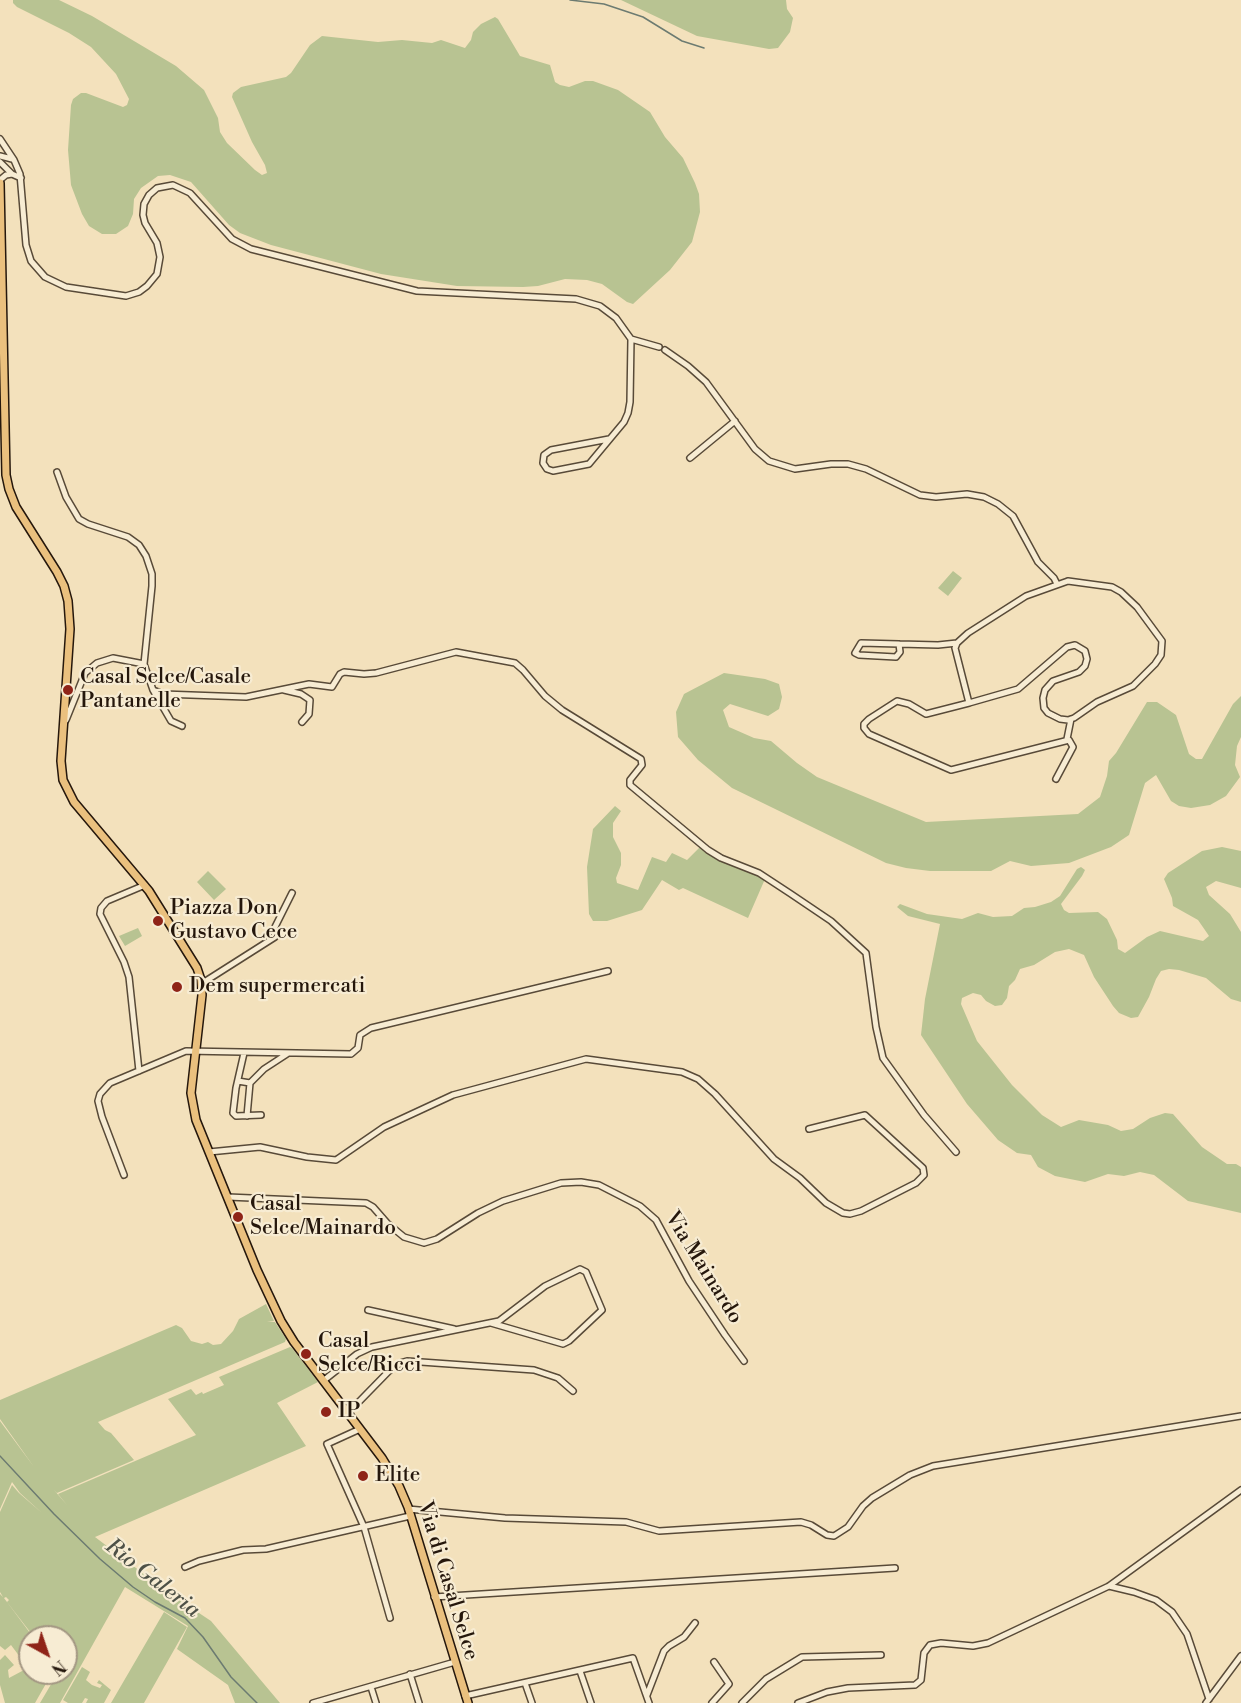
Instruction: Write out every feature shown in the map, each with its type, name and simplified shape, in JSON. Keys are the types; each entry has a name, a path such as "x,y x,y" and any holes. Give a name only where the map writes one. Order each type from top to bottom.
{"main road":[{"name":"Via di Casal Selce","path":"0,182 1,317 8,484 16,507 60,578 68,601 70,629 61,770 69,794 145,885 195,964 201,984 191,1083 191,1102 196,1120 276,1313 294,1342 396,1479 409,1513 466,1700"}],"street":[{"path":"0,140 14,160 21,178 26,240 30,259 45,277 66,287 129,296 147,286 157,274 160,257 157,243 145,223 144,204 157,188 173,185 192,194 232,239 251,249 417,291 583,300 596,304 610,313 631,339 659,347"},
{"path":"0,156 14,160"},
{"path":"0,162 12,174 21,178"},
{"path":"0,182 6,175 12,174"},
{"path":"609,439 550,450 544,456 543,463 547,469 554,471 586,465 592,461 625,420 630,408 631,339"},
{"path":"665,350 706,382 759,454 779,466 799,469 848,464 866,469 921,495 936,497 967,494 991,500 1013,516 1038,562 1057,584"},
{"path":"690,458 735,421"},
{"path":"57,472 66,497 79,519 128,537 146,556 152,574 152,586 144,664 153,690 171,721 182,726"},
{"path":"899,644 900,652 896,657 855,653 861,643 938,645 957,643 1026,596 1068,581 1117,589 1142,612 1160,635 1163,643 1160,658 1136,684 1095,703 1071,719 1062,720 1050,714 1044,708 1043,698 1045,690 1053,681 1079,672 1085,666 1086,651 1077,645 1068,647 1018,689 926,714 909,704 897,701 869,718 865,723 864,728 869,734 951,770 1067,739 1072,742 1073,748 1056,779"},
{"path":"957,643 955,648 969,703"},
{"path":"153,690 165,695 246,697 309,684 332,687 343,672 376,673 456,652 514,663 546,697 562,710 642,759 642,765 630,780 630,785 708,850 721,858 759,873 838,926 866,953 876,1027 883,1058 924,1115 956,1152"},
{"path":"63,728 82,678 94,664 116,658 144,664"},
{"path":"279,689 301,694 309,699 311,704 309,714 302,722"},
{"path":"1067,739 1071,719"},
{"path":"139,1071 129,977 100,914 107,901 145,885"},
{"path":"201,984 275,937 274,928 292,893"},
{"path":"124,1175 102,1117 98,1097 108,1085 187,1050 351,1054 358,1048 361,1034 372,1027 608,971"},
{"path":"244,1053 233,1113 236,1116 261,1115"},
{"path":"247,1116 250,1083 264,1069 289,1053"},
{"path":"209,1152 260,1147 307,1157 336,1160 384,1127 453,1095 586,1059 681,1072 698,1079 715,1094 774,1159 800,1178 826,1203 843,1213 861,1211 916,1183 924,1175 925,1170 865,1115 809,1128"},
{"path":"238,1081 250,1083"},
{"name":"Via Mainardo","path":"228,1197 366,1203 404,1237 414,1242 424,1243 435,1240 478,1213 503,1201 561,1183 581,1182 599,1185 635,1203 656,1220 689,1281 744,1361"},
{"path":"323,1381 351,1358 369,1348 491,1323 510,1314 545,1286 581,1269 586,1272 603,1310 563,1344 491,1323"},
{"path":"368,1310 456,1329"},
{"path":"348,1413 388,1371 407,1361 534,1370 558,1378 573,1391"},
{"path":"184,1567 243,1550 264,1549 364,1527 409,1513 624,1522 661,1531 801,1522 827,1535 834,1536 849,1526 870,1499 910,1475 930,1467 1241,1416"},
{"path":"360,1429 327,1444 364,1527 390,1618"},
{"path":"798,1703 827,1692 848,1688 915,1685 921,1678 925,1651 932,1644 973,1646 985,1644 1109,1586 1241,1490"},
{"path":"434,1597 895,1568"},
{"path":"1109,1586 1156,1600 1172,1612 1187,1634 1207,1701"},
{"path":"648,1700 650,1684 659,1668 663,1653 688,1633 695,1623"},
{"path":"742,1703 769,1677 802,1657 881,1655"},
{"path":"1207,1701 1241,1656"},
{"path":"466,1700 525,1683 633,1658 648,1700"},
{"path":"313,1703 332,1701 410,1674 454,1662"},
{"path":"712,1703 729,1684 714,1662"},
{"path":"580,1671 591,1703"},
{"path":"410,1674 419,1703"},
{"path":"525,1683 532,1703"},
{"path":"371,1687 376,1703"}],"green space":[{"path":"13,0 59,0 92,16 176,66 204,90 218,118 220,132 227,143 262,175 267,173 265,165 232,97 233,93 241,87 286,77 310,45 322,36 378,42 402,40 432,43 441,40 465,48 473,32 481,24 495,17 520,56 550,65 555,82 569,87 585,81 593,81 618,90 650,112 665,137 683,158 699,194 700,212 692,242 670,270 633,304 602,284 587,280 565,279 538,286 523,287 457,286 381,274 271,245 240,233 229,225 191,182 170,175 158,176 141,188 134,199 133,214 128,226 116,234 102,234 89,226 71,185 68,150 71,105 73,99 81,93 123,107 127,105 129,99 116,74 91,47 69,33 17,7"},
{"path":"621,0 786,0 787,9 793,18 790,32 778,48 769,49 697,36"},
{"path":"953,571 962,578 948,596 938,588"},
{"path":"724,673 765,679 779,684 782,697 779,709 768,716 730,704 723,710 729,727 754,738 771,741 817,777 926,822 1078,814 1100,797 1109,761 1147,702 1157,702 1176,715 1189,754 1196,759 1202,759 1233,704 1241,696 1241,737 1237,746 1235,765 1240,777 1226,796 1210,805 1191,808 1179,806 1171,801 1156,775 1145,783 1129,835 1111,847 1069,863 1031,866 1010,861 991,871 930,871 906,868 886,863 732,788 698,760 678,737 676,712 684,694"},
{"path":"615,806 621,811 613,823 613,837 621,853 617,883 638,890 652,857 666,862 672,853 687,860 700,847 723,862 765,879 748,918 683,888 679,890 662,880 642,910 607,921 593,921 589,914 587,867 593,829"},
{"path":"1222,847 1241,851 1241,888 1216,881 1206,887 1209,895 1230,914 1241,932 1241,1002 1231,999 1206,978 1169,969 1161,971 1138,1017 1131,1018 1119,1013 1113,1006 1094,977 1084,955 1069,949 1055,952 1034,965 1020,969 1009,986 1007,998 1002,1005 995,1006 981,995 973,993 962,998 961,1004 977,1041 1012,1085 1042,1115 1061,1127 1079,1120 1108,1125 1121,1131 1133,1129 1150,1118 1165,1113 1173,1114 1202,1147 1227,1164 1236,1164 1241,1167 1241,1213 1188,1201 1154,1175 1140,1172 1124,1176 1108,1174 1085,1182 1055,1176 1038,1167 1031,1155 1017,1153 998,1140 967,1104 921,1035 925,999 940,924 908,916 897,907 900,904 927,914 962,919 978,913 993,917 1012,916 1024,908 1051,902 1060,896 1077,869 1081,867 1085,870 1082,876 1061,904 1069,913 1098,912 1107,919 1117,940 1118,949 1125,953 1147,937 1160,931 1203,941 1209,936 1198,920 1173,906 1164,879 1168,873 1202,851"},
{"path":"208,871 226,889 214,900 197,882"},
{"path":"138,928 142,936 125,946 119,936"},
{"path":"266,1304 274,1321 267,1322 275,1322 286,1339 285,1342 98,1422 111,1433 134,1460 57,1493 54,1490 67,1505 58,1494 196,1435 168,1399 191,1389 196,1395 202,1392 203,1394 224,1385 219,1377 292,1348 318,1382 277,1403 306,1446 95,1537 169,1593 211,1621 280,1703 235,1703 228,1685 177,1649 188,1626 125,1587 78,1671 78,1625 25,1625 7,1602 9,1600 6,1597 4,1598 24,1625 18,1625 18,1654 11,1645 5,1650 0,1646 0,1594 3,1597 0,1592 0,1512 12,1485 19,1493 42,1513 20,1493 12,1482 0,1509 0,1421 34,1467 0,1419 0,1400 176,1325 182,1328 191,1341 202,1344 208,1342 213,1345 221,1344 233,1331 239,1319"},
{"path":"164,1612 187,1627 144,1703 111,1703"},
{"path":"5,1655 14,1665 8,1670 9,1678 18,1673 18,1685 45,1685 35,1703 5,1703 0,1685 0,1660"},
{"path":"82,1667 90,1672 86,1680 92,1685 100,1688 102,1685 97,1683 99,1680 111,1690 104,1703 86,1703 88,1699 85,1698 82,1703 68,1703 63,1700 72,1685 78,1685 78,1674"},
{"path":"51,1685 70,1685 60,1703 40,1703"}],"waterway":[{"path":"570,0 604,4 643,17 682,41 704,48"},
{"name":"Rio Galeria","path":"0,1456 100,1559 133,1587 185,1618 203,1637 231,1677 257,1703"}],"place":[{"name":"Casal Selce/Casale Pantanelle","path":"68,690"},
{"name":"Piazza Don Gustavo Cece","path":"158,921"},
{"name":"Dem supermercati","path":"177,987"},
{"name":"Casal Selce/Mainardo","path":"238,1217"},
{"name":"Casal Selce/Ricci","path":"306,1354"},
{"name":"IP","path":"326,1412"},
{"name":"Elite","path":"363,1476"}]}
